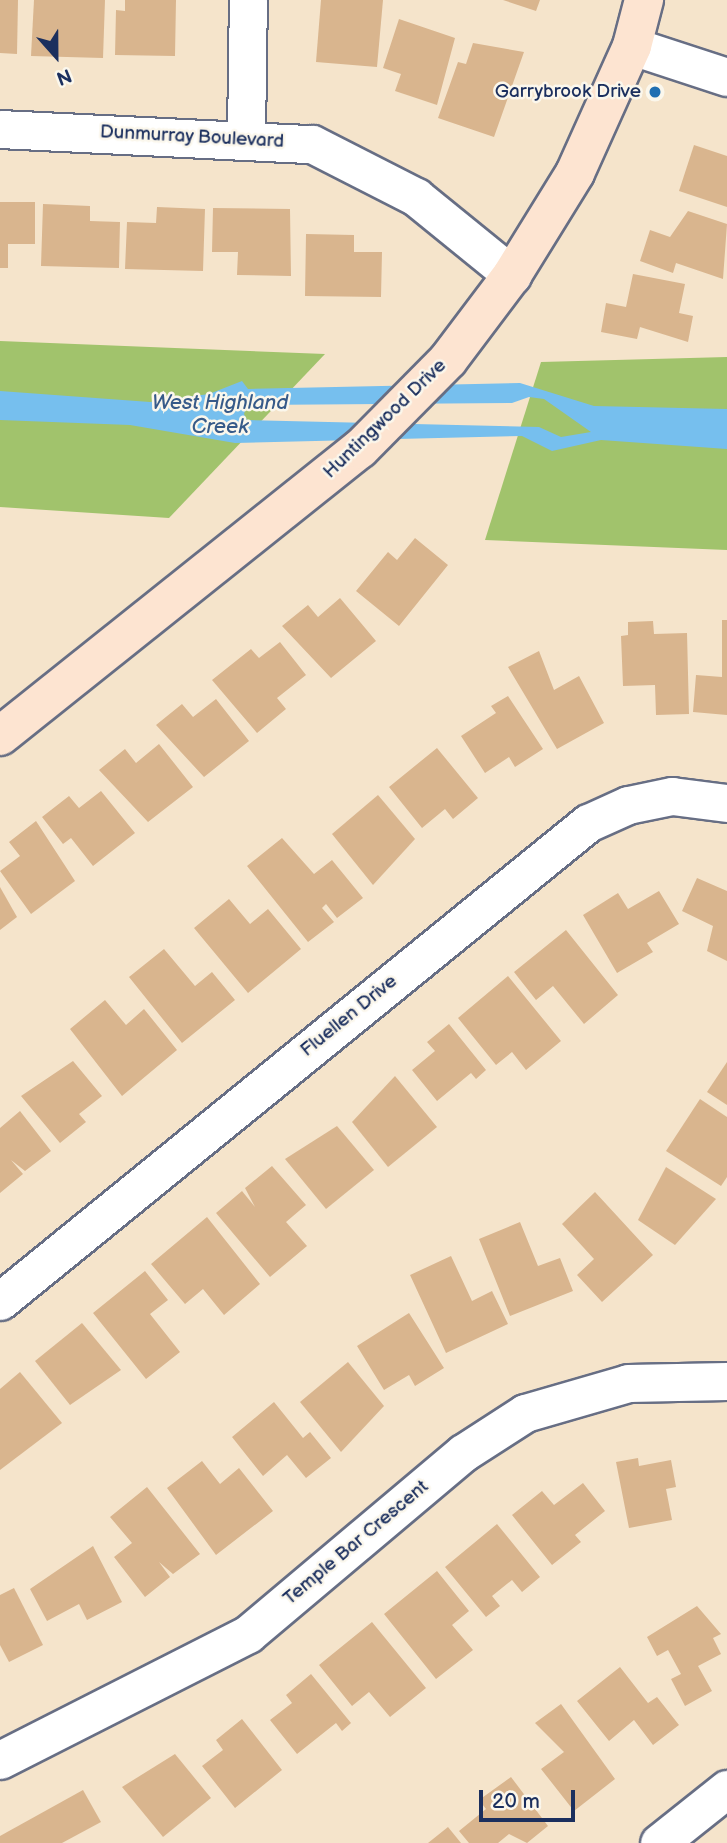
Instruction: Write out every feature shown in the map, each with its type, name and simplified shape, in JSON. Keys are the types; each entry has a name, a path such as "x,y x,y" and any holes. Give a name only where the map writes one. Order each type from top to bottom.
{"street":[{"path":"246,136 248,0"},
{"name":"Huntingwood Drive","path":"0,736 360,449 441,368 512,275 575,173 632,46 644,0"},
{"path":"632,46 727,77"},
{"name":"Dunmurray Boulevard","path":"0,129 246,136 338,153 416,197 512,275"},
{"name":"Fluellen Drive","path":"0,1301 588,823 628,805 672,796 727,803"},
{"name":"Temple Bar Crescent","path":"0,1760 248,1634 463,1453 525,1413 619,1384 727,1381"},
{"path":"659,1843 727,1789"}],"green space":[{"path":"0,341 325,354 169,518 0,507"},
{"path":"727,357 727,550 485,540 541,362"}],"water":[{"name":"West Highland Creek","path":"242,381 248,389 520,383 594,406 727,409 727,449 601,440 552,451 522,436 235,443 130,425 0,420 0,391 150,402 209,394","holes":["529,397 544,399 591,432 561,437 539,427 247,420 244,414 247,405 512,403"]}],"building":[{"path":"0,0 18,0 17,54 0,53"},
{"path":"34,0 105,0 103,58 31,56"},
{"path":"125,0 176,0 175,56 115,55 116,10 125,11"},
{"path":"321,0 383,0 377,67 316,62"},
{"path":"503,0 540,0 536,11"},
{"path":"399,19 455,38 437,105 395,91 401,74 383,68"},
{"path":"473,43 524,52 494,137 438,118 458,62 466,64"},
{"path":"694,145 727,156 727,207 679,191"},
{"path":"0,202 35,202 35,244 8,244 8,268 0,268"},
{"path":"43,204 90,206 90,221 120,222 119,268 41,266"},
{"path":"157,207 205,209 203,271 125,269 127,222 156,223"},
{"path":"213,208 290,209 291,276 237,275 238,252 212,252"},
{"path":"688,211 727,224 723,279 676,263 673,273 640,261 650,230 670,237"},
{"path":"306,234 354,235 354,252 382,252 381,297 305,296"},
{"path":"633,274 685,284 679,313 693,316 688,342 640,327 637,339 601,332 606,303 626,307"},
{"path":"415,538 448,565 399,626 356,591 388,552 397,560"},
{"path":"340,598 376,641 331,678 282,626 308,605 318,617"},
{"path":"722,620 727,620 727,715 693,712 696,675 722,677"},
{"path":"653,621 654,634 687,633 689,714 656,715 655,685 623,686 621,636 628,635 628,622"},
{"path":"280,642 306,675 277,698 286,709 257,733 212,680 251,649 259,658"},
{"path":"539,651 554,690 579,676 604,723 557,749 508,667"},
{"path":"508,696 543,749 515,767 509,757 485,773 461,736 496,713 491,706"},
{"path":"216,699 249,741 204,777 156,725 182,704 193,717"},
{"path":"159,744 193,787 148,822 99,770 125,749 136,763"},
{"path":"437,748 478,798 453,819 445,809 422,828 389,787"},
{"path":"101,791 135,833 93,866 71,838 63,844 42,817 69,796 79,808"},
{"path":"378,795 415,839 373,885 332,834"},
{"path":"36,821 75,881 31,914 0,871 20,856 9,842"},
{"path":"282,838 314,874 332,860 363,898 337,918 326,904 322,908 334,922 308,942 247,866"},
{"path":"697,878 727,891 727,961 707,951 713,926 682,911"},
{"path":"0,887 17,917 0,930"},
{"path":"659,891 679,924 647,943 653,952 617,973 583,915 618,893 628,909"},
{"path":"229,899 250,924 268,909 301,949 248,993 194,928"},
{"path":"566,930 618,995 584,1024 553,986 536,1000 514,972"},
{"path":"164,949 195,986 212,972 235,1000 182,1043 129,977"},
{"path":"508,976 561,1041 526,1070 512,1052 496,1065 458,1018"},
{"path":"105,1000 126,1025 144,1009 177,1050 122,1096 70,1029"},
{"path":"449,1024 486,1070 476,1079 471,1073 437,1101 412,1070 435,1051 427,1042"},
{"path":"73,1061 102,1096 79,1114 86,1122 60,1143 21,1096"},
{"path":"727,1062 727,1105 707,1092"},
{"path":"395,1076 437,1127 388,1167 352,1122"},
{"path":"700,1099 727,1117 727,1177 721,1186 666,1151"},
{"path":"20,1111 51,1151 25,1171 11,1160 23,1174 0,1193 0,1128"},
{"path":"337,1126 374,1170 326,1209 285,1159"},
{"path":"272,1166 306,1205 286,1222 307,1246 270,1277 216,1213 242,1191 255,1207 245,1188"},
{"path":"666,1167 716,1199 675,1245 638,1220"},
{"path":"595,1192 653,1255 602,1302 577,1275 594,1259 562,1224"},
{"path":"207,1217 260,1284 224,1315 203,1289 185,1304 151,1264"},
{"path":"520,1222 538,1266 560,1258 573,1291 510,1316 479,1239"},
{"path":"451,1256 472,1301 492,1291 508,1324 446,1353 410,1275"},
{"path":"145,1271 168,1300 150,1314 180,1352 146,1379 93,1313"},
{"path":"409,1313 444,1368 415,1386 409,1375 384,1390 357,1346"},
{"path":"82,1323 121,1370 70,1405 35,1361"},
{"path":"348,1362 384,1406 341,1452 300,1402"},
{"path":"20,1372 62,1423 0,1470 0,1389"},
{"path":"274,1402 303,1438 310,1432 331,1458 306,1478 287,1455 263,1476 232,1437"},
{"path":"638,1458 639,1466 671,1460 676,1487 666,1489 672,1520 629,1528 616,1462"},
{"path":"202,1461 220,1484 239,1468 273,1511 216,1555 167,1488"},
{"path":"583,1483 605,1511 575,1535 581,1542 552,1565 512,1515 542,1491 554,1505"},
{"path":"147,1487 200,1554 173,1574 159,1562 170,1577 145,1597 114,1557 132,1543 110,1517"},
{"path":"497,1524 540,1577 522,1592 512,1580 492,1596 500,1606 486,1617 445,1567"},
{"path":"93,1546 122,1602 87,1620 79,1604 47,1621 30,1589"},
{"path":"437,1571 469,1611 452,1625 473,1650 436,1679 384,1614"},
{"path":"14,1588 43,1645 9,1662 0,1645 0,1595"},
{"path":"697,1606 721,1634 713,1638 721,1654 698,1666 712,1691 685,1706 671,1679 681,1674 668,1650 657,1656 647,1637"},
{"path":"372,1622 426,1688 390,1717 369,1692 352,1706 319,1665"},
{"path":"620,1667 648,1703 657,1697 679,1725 653,1745 634,1720 609,1741 577,1701"},
{"path":"311,1674 351,1723 342,1731 336,1723 297,1754 270,1720 292,1703 286,1695"},
{"path":"561,1704 615,1779 574,1811 541,1769 564,1752 535,1723"},
{"path":"242,1719 282,1770 235,1808 202,1766 223,1750 216,1740"},
{"path":"175,1754 211,1798 163,1837 122,1787"},
{"path":"511,1777 548,1826 527,1843 509,1834 498,1843 469,1843 459,1831 486,1809 479,1800"},
{"path":"83,1790 101,1822 62,1843 0,1843 0,1836"},
{"path":"448,1827 461,1843 428,1843"}],"place":[{"name":"Garrybrook Drive","path":"655,92"}]}
